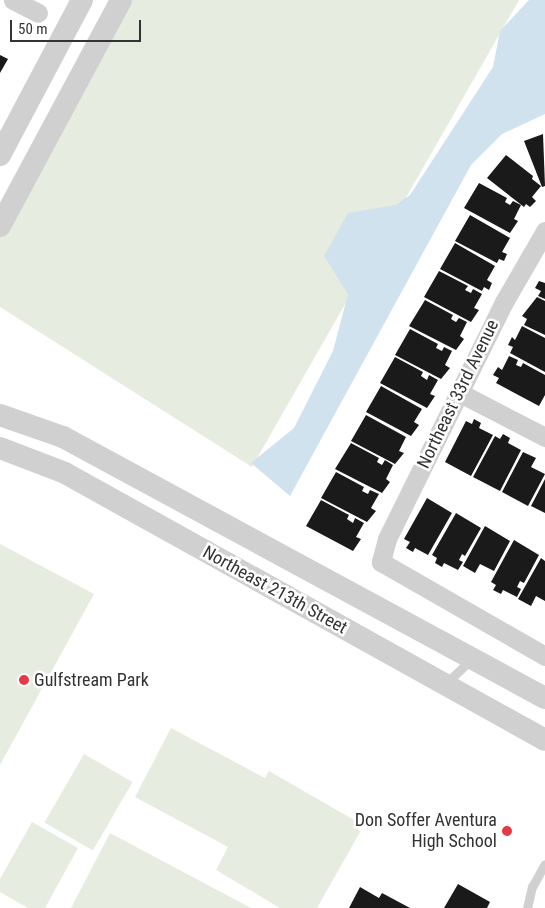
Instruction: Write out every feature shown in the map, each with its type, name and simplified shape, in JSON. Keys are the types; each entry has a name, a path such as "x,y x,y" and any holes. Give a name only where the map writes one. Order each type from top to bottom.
{"street":[{"path":"13,0 38,13"},
{"path":"0,154 82,0"},
{"path":"0,226 121,0"},
{"name":"Northeast 33rd Avenue","path":"545,231 504,302 387,539 381,562 545,656"},
{"path":"460,394 545,437"},
{"name":"Northeast 213th Street","path":"0,415 63,437 545,698"},
{"name":"Northeast 213th Street","path":"0,448 65,473 545,740"}],"lane":[{"path":"445,684 473,658"},
{"path":"527,908 532,887 545,864"}],"shaded area":[{"path":"126,0 519,0 252,467 0,307 0,228"},
{"name":"Gulfstream Park","path":"0,544 94,594 0,765"},
{"path":"171,728 265,778 269,771 354,820 360,832 317,908 280,908 216,870 228,847 135,797"},
{"path":"84,754 132,782 93,850 44,822"},
{"path":"32,822 78,848 45,908 28,908 0,892 0,879"},
{"path":"110,833 251,908 71,908"}],"water":[{"path":"529,0 545,0 545,114 502,134 471,165 290,496 251,463 294,428 333,351 348,294 324,256 348,213 396,205 410,195 493,67 500,31"}],"building":[{"path":"0,55 8,59 0,73"},
{"path":"543,134 545,186 542,187 524,141"},
{"path":"506,155 533,176 532,179 541,186 532,197 536,201 530,207 526,204 524,207 487,178"},
{"path":"479,183 507,198 505,202 510,205 513,201 521,205 514,219 518,221 510,233 464,208"},
{"path":"470,215 510,238 502,252 507,254 504,261 499,259 497,263 455,241"},
{"path":"455,243 495,266 487,280 492,283 489,290 484,287 482,291 440,269"},
{"path":"439,271 468,286 465,290 471,293 473,289 482,294 474,308 479,310 471,322 424,297"},
{"path":"539,281 545,283 545,299 538,296 541,291 535,288"},
{"path":"537,297 545,301 545,335 524,325 527,319 522,316"},
{"path":"425,300 453,315 451,319 456,322 459,318 467,322 460,336 464,339 456,350 409,326"},
{"path":"522,326 545,338 545,372 510,353 513,347 508,345 512,337 515,340"},
{"path":"410,329 438,344 436,348 442,351 444,347 452,351 445,365 450,368 441,379 395,355"},
{"path":"509,356 518,360 516,365 521,367 523,363 545,375 545,395 539,406 496,383 499,378 493,375 498,367 502,370"},
{"path":"395,357 423,372 421,376 427,380 429,375 438,380 430,394 435,396 427,408 380,383"},
{"path":"381,386 422,409 414,422 419,425 411,436 366,412"},
{"path":"366,415 406,437 399,451 404,453 395,464 351,441"},
{"path":"474,419 481,423 479,428 493,435 471,476 445,462 466,421 472,424"},
{"path":"503,434 510,438 508,443 521,450 500,491 473,477 495,436 500,439"},
{"path":"351,443 379,458 377,462 382,465 385,460 393,465 386,479 390,482 382,493 335,469"},
{"path":"523,452 536,458 531,467 545,474 528,506 502,492"},
{"path":"336,472 364,487 362,491 368,494 370,490 379,494 371,508 376,511 367,522 321,498"},
{"path":"545,479 545,513 531,506"},
{"path":"427,498 452,513 428,555 415,548 413,552 406,548 410,542 404,539"},
{"path":"321,500 349,515 347,519 353,523 355,518 364,523 356,537 361,539 353,551 306,526"},
{"path":"456,513 481,528 465,556 462,554 459,560 463,562 458,570 444,563 442,567 435,563 437,558 432,555"},
{"path":"485,526 510,541 494,571 480,564 475,573 463,566"},
{"path":"514,540 539,555 524,583 520,581 517,587 521,589 517,597 503,590 501,594 493,590 496,585 491,582"},
{"path":"541,558 545,561 545,601 536,596 531,606 518,599"},
{"path":"458,884 490,902 487,908 444,908"},
{"path":"360,887 379,898 382,893 410,908 349,908"}],"place":[{"name":"Gulfstream Park","path":"24,680"},
{"name":"Don Soffer Aventura High School","path":"507,831"}]}
